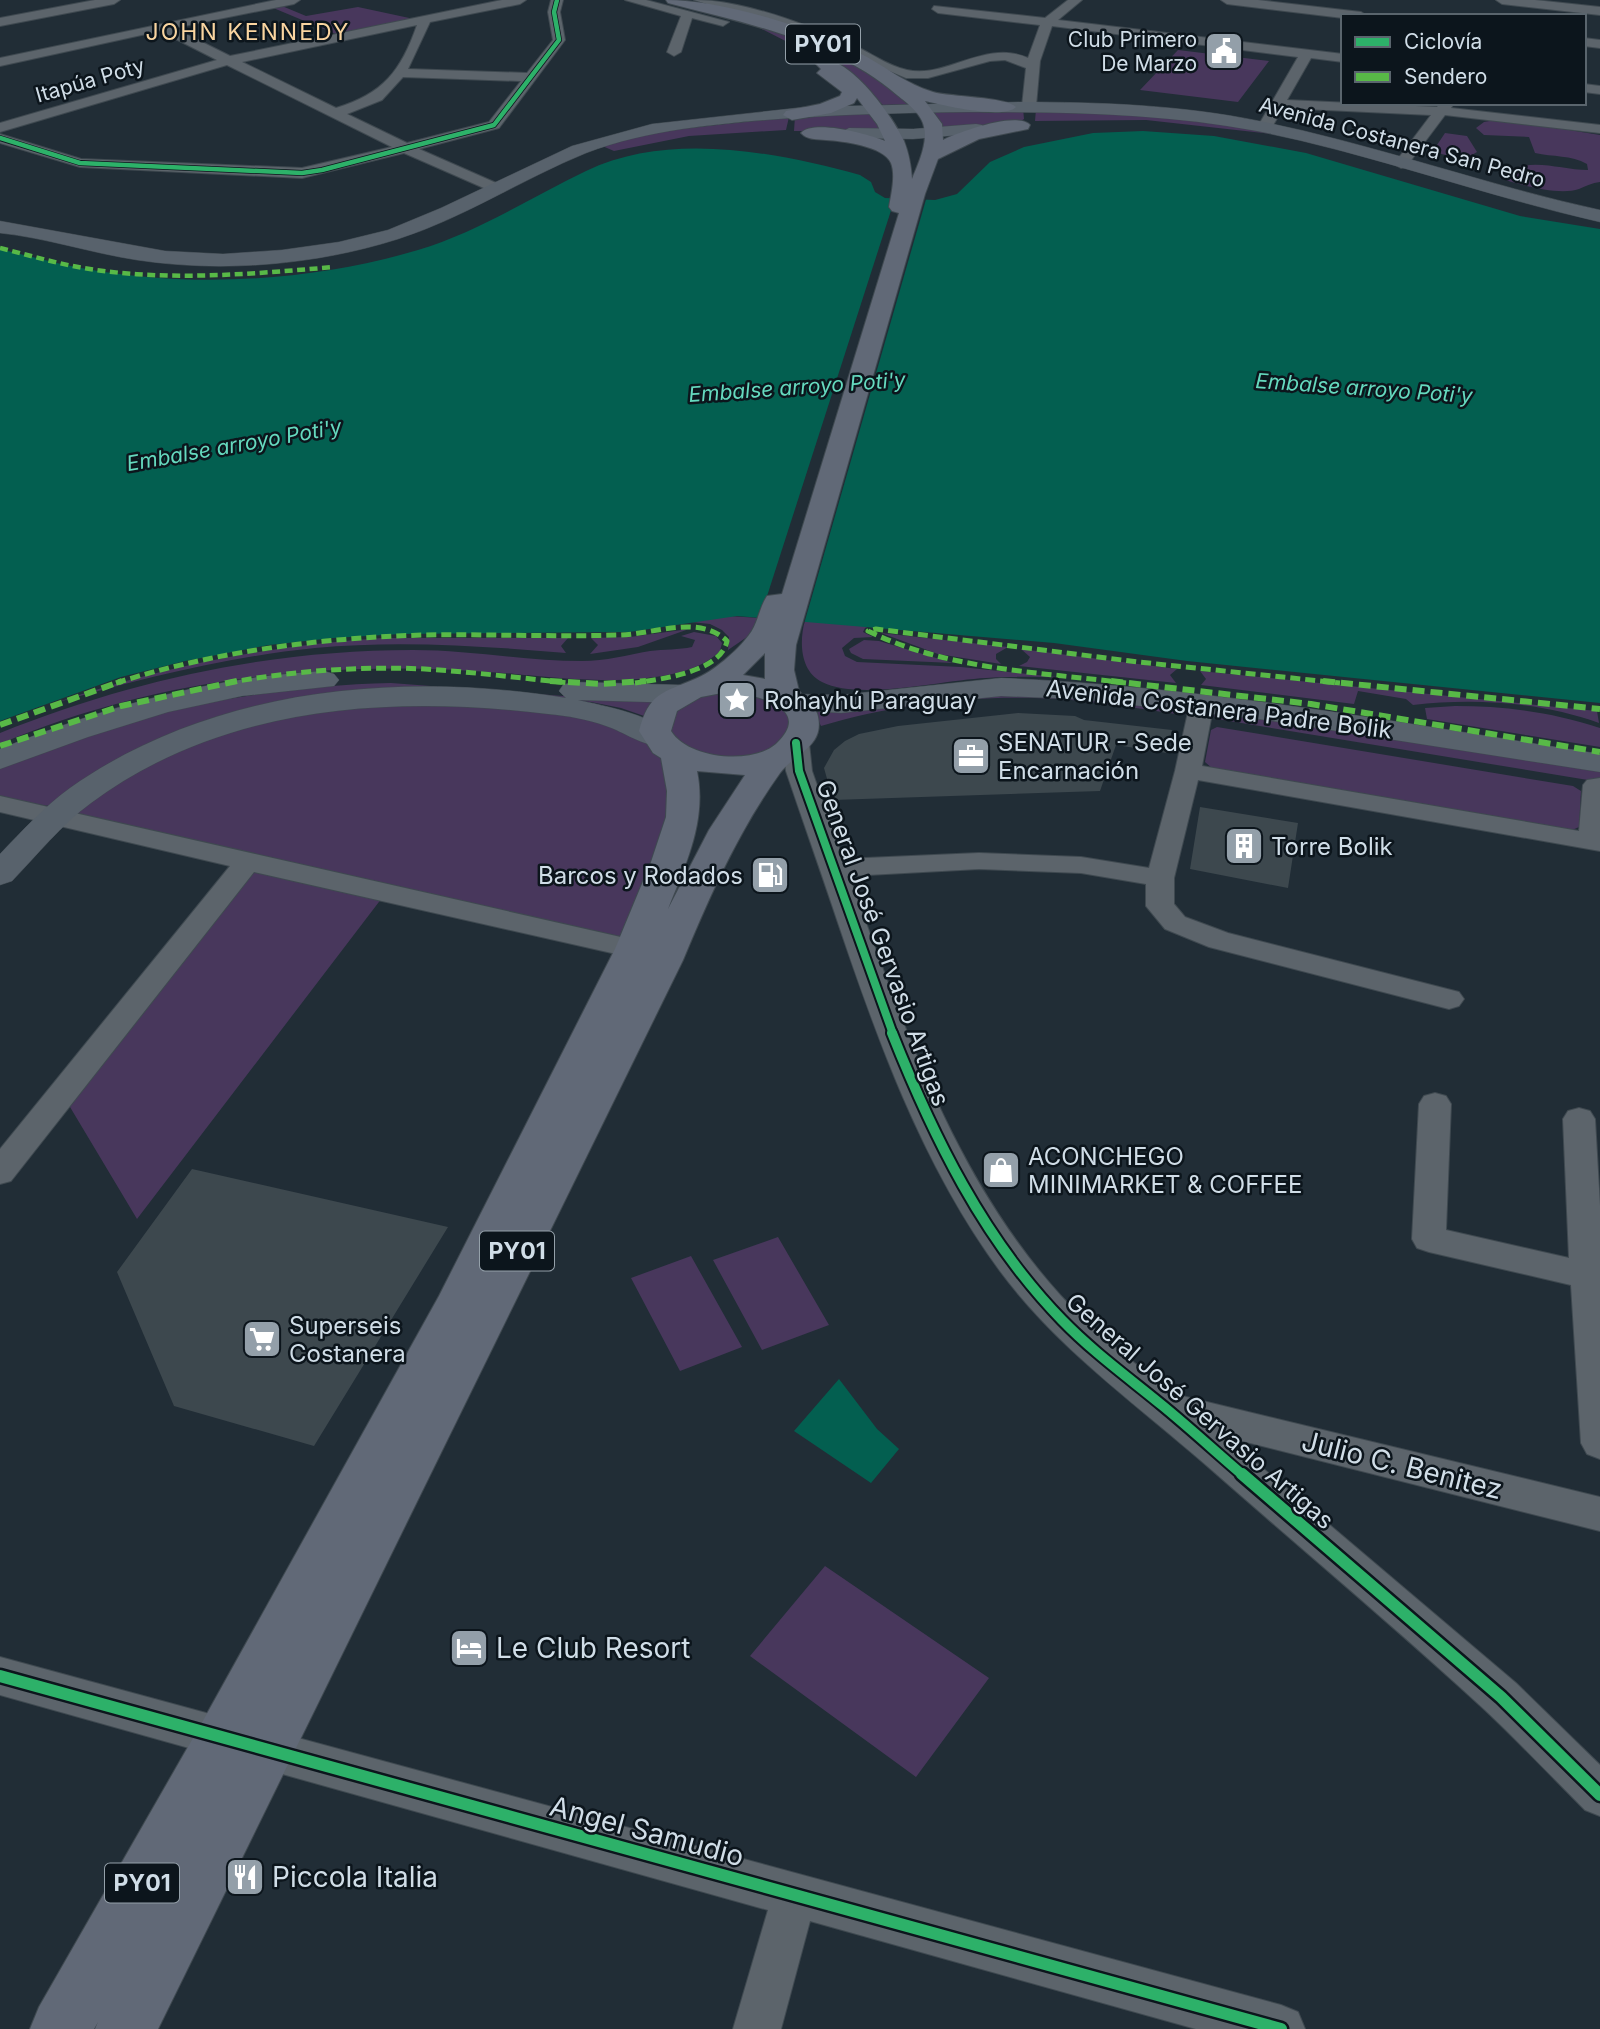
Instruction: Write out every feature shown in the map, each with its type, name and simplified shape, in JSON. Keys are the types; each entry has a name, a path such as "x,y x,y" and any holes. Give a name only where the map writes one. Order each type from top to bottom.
{"highway":[{"name":"PY01","path":"655,0 741,25 843,75 859,87 890,133 902,163 909,194"},
{"name":"PY01","path":"61,2029 245,1744 664,960 692,892 729,822 804,726 802,715 789,700 779,670 781,645 778,625 909,194 928,157 933,125 921,107 897,84 855,58 800,36 674,0"},
{"path":"797,54 847,86 850,94 848,99 797,127"},
{"path":"897,84 939,100 1007,107"},
{"path":"928,157 950,142 970,134 1021,125"},
{"path":"797,127 872,142 889,149 902,163"},
{"name":"PY01","path":"127,2029 245,1744 456,1306 634,949 669,862 683,817 684,791 668,746 656,726 659,714 668,703 694,690 752,651 778,625"},
{"path":"694,690 748,684 789,700"},
{"path":"668,746 706,765 779,760"}],"main road":[{"name":"Avenida Costanera San Pedro","path":"797,127 875,107 898,106 1029,106 1156,112 1260,127 1600,218"},
{"path":"1021,125 1031,116 1029,106"},
{"name":"Avenida Costanera San Pedro","path":"797,127 913,134 1021,125 1142,123 1264,136 1320,147 1490,195 1600,218"},
{"path":"0,227 40,232 135,254 191,259 239,259 316,251 369,241 452,212 569,154 622,136 688,124 797,127"},
{"path":"572,172 604,158 648,146 708,136 764,134"},
{"path":"0,242 136,271 278,269 332,263 408,246 459,229 521,198"},
{"path":"0,760 144,710 232,691 310,680 423,679 580,692 694,690"},
{"name":"Avenida Costanera Padre Bolik","path":"789,700 841,704 1018,687 1200,711 1599,778"},
{"path":"0,874 55,817 82,795 179,741 248,718 351,697 451,695 550,704 604,713 668,746"},
{"name":"Avenida Costanera Padre Bolik","path":"779,760 862,719 1004,701 1065,702 1200,711"}],"street":[{"path":"0,22 114,0"},
{"path":"246,0 286,18"},
{"path":"0,62 18,55 294,0"},
{"name":"Itapúa Poty","path":"0,128 228,61 520,0"},
{"path":"0,138 80,163 289,172 322,170 407,149 494,125 559,40 554,12 556,0"},
{"path":"631,0 687,15 741,25"},
{"path":"700,0 762,16 843,45 908,74 991,58 1020,58 1033,66"},
{"path":"1027,37 1042,22 1076,0"},
{"path":"1227,0 1277,3 1348,14"},
{"path":"1512,1 1600,11"},
{"path":"1257,21 1277,3"},
{"path":"937,9 1234,40 1341,58"},
{"path":"674,52 687,15"},
{"path":"336,113 378,96 417,45 425,19"},
{"path":"1029,106 1033,66 1042,22"},
{"path":"160,27 407,149 498,189"},
{"path":"310,28 335,39"},
{"path":"0,45 18,55"},
{"path":"991,58 1013,46"},
{"path":"1260,127 1267,124 1280,104 1307,53"},
{"path":"397,73 531,77"},
{"path":"1280,104 1445,107 1600,129"},
{"path":"1402,164 1445,107"},
{"path":"1200,711 1188,771 1160,878 1160,906 1175,923 1219,940 1449,999"},
{"name":"General José Gervasio Artigas","path":"779,760 833,868 888,1026 924,1115 978,1213 1047,1304 1107,1362 1163,1406 1501,1697 1600,1795"},
{"path":"1188,771 1596,842 1599,778"},
{"path":"0,804 247,863 634,949"},
{"path":"833,868 979,861 1081,865 1160,878"},
{"path":"5,1158 247,863"},
{"path":"1435,1104 1429,1239 1587,1275"},
{"path":"1579,1119 1587,1275 1600,1443"},
{"name":"Julio C. Benitez","path":"1163,1406 1600,1514"},
{"name":"Angel Samudio","path":"0,1676 1282,2029"},
{"path":"757,2029 795,1895"}],"shaded area":[{"path":"282,6 306,16 358,7 414,19 338,35 271,7"},
{"path":"750,23 813,44 872,72 914,104 883,105 848,73"},
{"path":"1178,50 1269,61 1238,102 1140,90"},
{"path":"927,107 1023,108 1024,119 1018,123 938,131"},
{"path":"874,109 883,132 794,131 795,116"},
{"path":"1036,109 1218,121 1272,134 1146,120 1035,121"},
{"path":"789,117 786,130 689,136 614,151 600,145 644,133"},
{"path":"1500,119 1600,135 1600,182 1571,191 1561,191 1500,178 1510,171 1531,165 1588,170 1587,164 1575,159 1535,153 1529,137 1484,135 1476,128 1484,122"},
{"path":"1445,133 1467,136 1477,152 1461,157 1433,151"},
{"path":"728,616 760,618 747,637 728,650 729,637 722,630 710,624 691,622"},
{"path":"805,620 870,626 863,632 873,637 854,638 842,648 845,656 857,662 961,667 1066,678 986,678 879,690 838,687 815,677 805,663 802,637"},
{"path":"689,629 638,647 590,654 598,645 591,638 630,637"},
{"path":"694,632 716,636 722,643 720,651 702,664 678,673 651,678 592,680 384,668 253,677 188,687 124,702 0,744 0,733 50,714 151,683 254,662 360,651 413,650 591,661 692,647 695,640 681,636"},
{"path":"881,633 1008,647 996,654 996,659 1001,664 938,654"},
{"path":"382,638 568,638 561,646 566,653 409,644 282,652 184,670 55,703 176,668 216,660 299,646"},
{"path":"864,640 879,641 953,663 863,659 849,649"},
{"path":"1021,649 1177,669 1170,675 1176,683 1019,666 1030,657"},
{"path":"1200,671 1597,711 1599,723 1554,710 1507,703 1413,705 1406,699 1358,691 1354,704 1201,685 1206,679"},
{"path":"391,683 576,697 655,699 647,717 591,702 436,689 294,700 49,806 0,798 0,764 115,723 261,694"},
{"path":"736,689 785,707 792,727 779,746 748,758 711,758 670,737 671,713 696,695"},
{"path":"1000,690 1187,709 1188,712 1183,715 1109,704 1007,698 899,708 821,726 813,709"},
{"path":"386,695 623,721 680,774 634,949 55,817 179,741"},
{"path":"1455,706 1528,711 1582,722 1600,728 1600,747 1427,719 1425,708"},
{"path":"1217,711 1600,770 1600,782 1217,719 1214,716"},
{"path":"1217,727 1573,786 1581,791 1579,827 1570,831 1213,769 1205,762 1211,730"},
{"path":"247,863 385,894 137,1219 70,1107 57,1100"},
{"path":"778,1237 829,1325 762,1350 713,1260"},
{"path":"691,1256 742,1347 680,1371 631,1278"},
{"path":"825,1566 989,1678 916,1777 750,1656"}],"water":[{"name":"Embalse arroyo Poti'y","path":"1143,131 1214,136 1306,153 1520,216 1600,229 1600,703 1187,661 1054,643 737,616 629,632 401,634 269,645 185,661 121,677 0,721 0,249 73,267 137,276 218,280 300,274 380,260 440,243 586,171 618,159 652,152 723,149 758,153 860,175 871,182 875,192 885,198 935,200 957,194 990,162 1024,147 1093,133"},
{"path":"839,1379 877,1429 899,1449 871,1483 794,1431"}],"pier":[{"path":"896,195 927,196 804,624 759,621"}],"building":[{"name":"SENATUR - Sede Encarnación","path":"1018,713 1075,716 1084,720 1172,730 1167,753 1116,745 1100,791 833,800 824,768 834,750 859,734 898,726"},
{"name":"Torre Bolik","path":"1200,807 1298,823 1288,888 1190,869"},
{"name":"Superseis Costanera","path":"192,1169 448,1227 314,1446 174,1406 117,1272"}],"marked path":[{"path":"0,248 84,268 176,276 243,275 334,267"},
{"path":"0,725 87,692 176,666 313,642 425,635 621,635 693,627 707,628 727,641 721,655 703,666 666,678 634,683 568,682 423,669 330,670 246,679 121,706 0,746"},
{"path":"1600,709 1138,662 876,629 868,631 901,647 975,665 1311,704 1600,752"}],"cycle path":[{"path":"0,138 80,163 302,173 322,170 494,125 559,40 554,12 557,0"},
{"path":"796,743 799,771 871,977 910,1077 955,1173 1013,1263 1048,1305 1089,1345 1501,1697 1600,1795"},
{"path":"0,1676 1281,2029"}],"place":[{"name":"Club Primero De Marzo","path":"1224,51"},
{"name":"Rohayhú Paraguay","path":"737,700"},
{"name":"SENATUR - Sede Encarnación","path":"971,756"},
{"name":"Torre Bolik","path":"1244,846"},
{"name":"Barcos y Rodados","path":"770,875"},
{"name":"ACONCHEGO MINIMARKET & COFFEE","path":"1001,1170"},
{"name":"Superseis Costanera","path":"262,1339"},
{"name":"Le Club Resort","path":"469,1648"},
{"name":"Piccola Italia","path":"245,1877"}],"district":[{"name":"JOHN KENNEDY","path":"248,32"}]}
